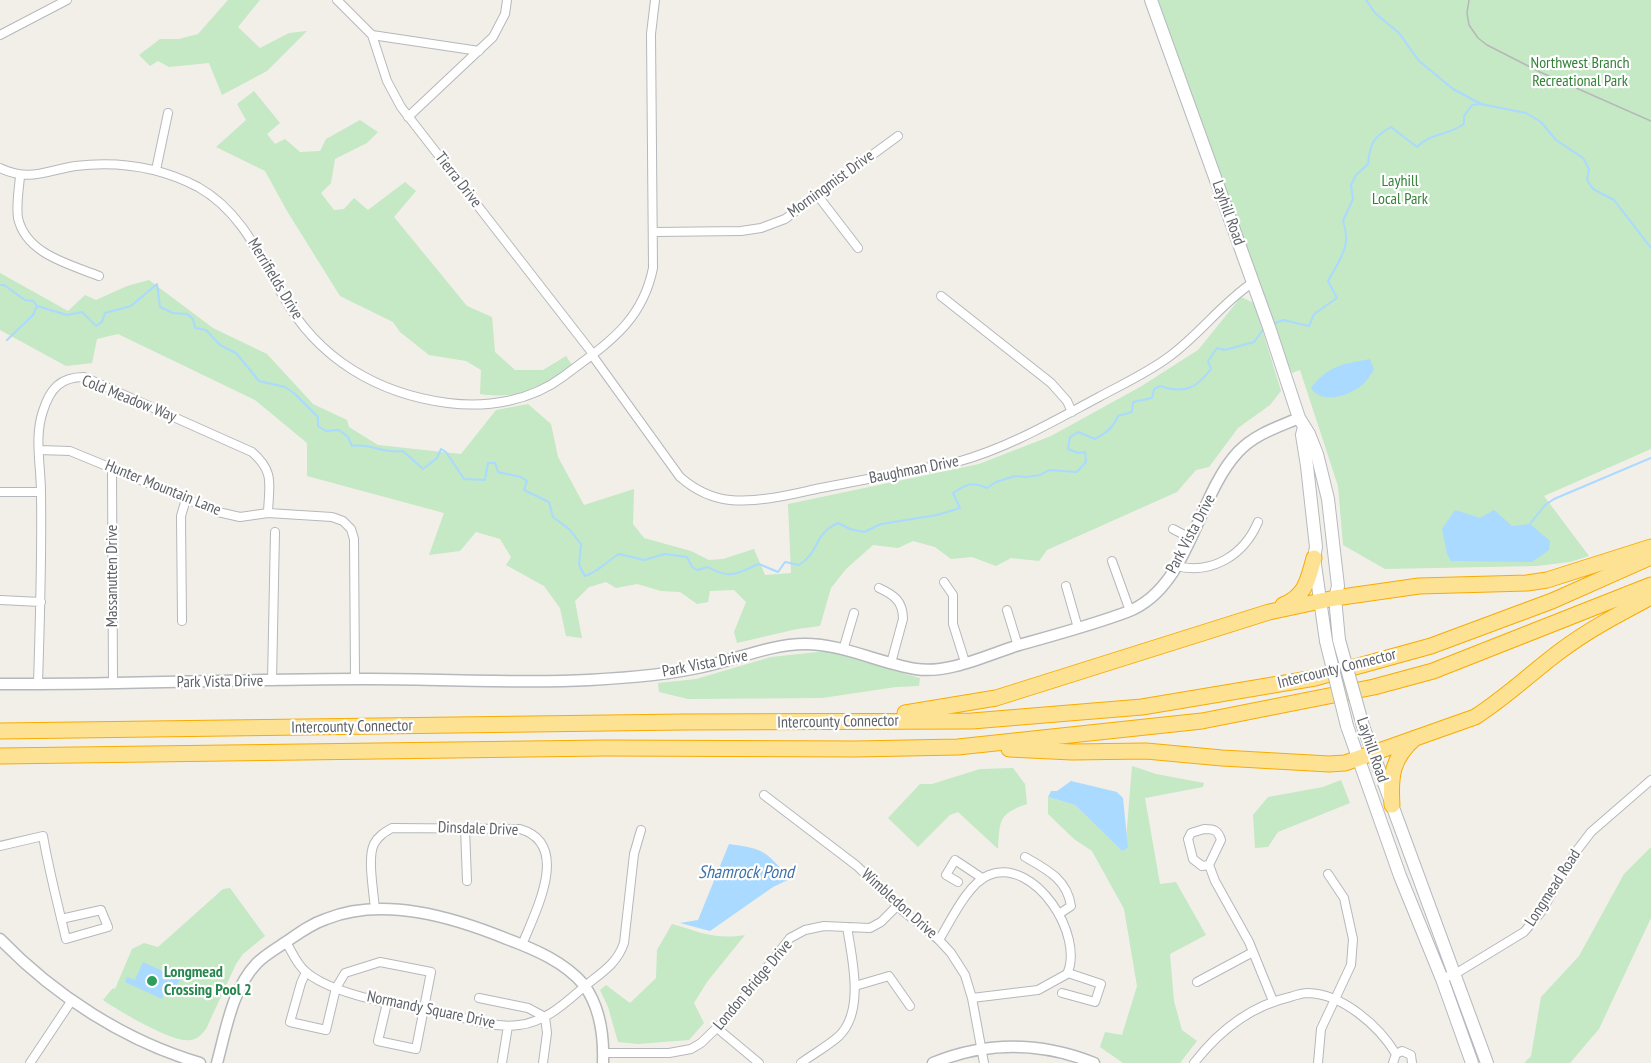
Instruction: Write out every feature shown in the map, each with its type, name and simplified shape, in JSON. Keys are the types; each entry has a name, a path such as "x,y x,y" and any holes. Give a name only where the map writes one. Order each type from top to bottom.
{"highway":[{"path":"867,720 996,698 1269,612 1335,598 1419,586 1527,583 1547,580 1651,547"},
{"name":"Intercounty Connector","path":"0,731 682,722 773,723 867,720 972,721 1142,707 1315,678 1442,642 1552,601 1651,557"},
{"path":"1269,612 1295,600 1306,585 1314,558"},
{"name":"Intercounty Connector","path":"0,756 604,748 958,747 1202,721 1374,687 1433,671 1651,585"},
{"path":"958,747 1072,752 1146,751 1222,758 1345,763 1475,717 1561,650 1597,626 1651,597"},
{"path":"1392,805 1391,781 1394,766 1407,745 1419,735"}],"main road":[{"name":"Layhill Road","path":"1150,0 1301,422 1317,454 1328,500 1338,586 1335,598 1339,640 1363,726 1365,755 1400,876 1442,979 1472,1063"},
{"name":"Layhill Road","path":"1301,422 1308,466 1319,601 1326,641 1347,726 1392,805 1487,1063"}],"street":[{"path":"0,35 67,0"},
{"name":"Tierra Drive","path":"337,0 372,35 387,81 408,117 592,354"},
{"path":"408,117 494,37 505,14 507,0"},
{"name":"Merrifields Drive","path":"0,168 20,176 36,176 96,164 129,165 156,170 200,188 225,209 252,239 284,298 313,338 337,360 365,378 398,392 426,400 458,404 501,403 528,395 558,380 592,354 625,327 642,304 650,287 654,232 651,34 655,0"},
{"path":"372,35 479,51"},
{"path":"156,170 168,113"},
{"name":"Morningmist Drive","path":"654,232 741,231 760,228 785,219 898,136"},
{"path":"20,176 18,216 25,235 34,245 51,256 99,276"},
{"path":"818,196 858,248"},
{"name":"Baughman Drive","path":"592,354 680,477 689,485 708,495 732,500 787,495 957,462 1016,442 1170,357 1233,296 1252,283"},
{"path":"941,296 1051,383 1067,401 1072,412"},
{"name":"Cold Meadow Way","path":"38,684 41,602 39,428 43,410 52,390 62,381 72,377 84,377 252,452 269,471 268,513"},
{"name":"Park Vista Drive","path":"0,684 355,679 588,680 699,668 778,647 804,643 828,646 916,669 965,662 1130,611 1144,603 1162,587 1176,566 1223,472 1237,453 1263,433 1301,422"},
{"name":"Hunter Mountain Lane","path":"39,450 70,451 230,515 240,517 268,513 332,517 343,521 351,529 354,539 355,679"},
{"name":"Massanutten Drive","path":"112,468 113,684"},
{"path":"0,492 41,492"},
{"path":"182,621 181,516 186,499"},
{"path":"1176,566 1192,570 1210,567 1224,561 1237,553 1253,533 1258,522"},
{"path":"1173,529 1190,538"},
{"path":"272,681 275,532"},
{"path":"1112,561 1130,611"},
{"path":"944,582 953,595 953,624 965,662"},
{"path":"1066,586 1078,628"},
{"path":"879,588 899,600 903,612 891,663"},
{"path":"0,600 41,602"},
{"path":"1007,610 1018,646"},
{"path":"843,650 854,613"},
{"name":"Longmead Road","path":"1442,979 1524,932 1541,912 1575,853 1591,832 1651,780"},
{"name":"Wimbledon Drive","path":"764,795 857,866 939,940 960,967 972,998 984,1063"},
{"name":"Dinsdale Drive","path":"375,910 371,856 374,844 380,836 392,828 520,829 529,831 542,842 547,860 544,890 522,945"},
{"path":"465,828 467,881"},
{"path":"1209,865 1202,866 1193,859 1188,846 1191,833 1204,829 1214,830 1219,834 1221,840 1209,865 1215,881 1253,952 1274,1000"},
{"name":"Normandy Square Drive","path":"286,942 306,972 336,988 387,1003 423,1008 508,1026 521,1025 545,1017 575,996 613,964 621,952 634,854 641,830"},
{"path":"0,846 43,836 61,919 66,939 108,927 101,909 61,919"},
{"path":"1025,857 1057,876 1070,899 1071,906 1059,914"},
{"path":"958,882 946,875 955,861 982,878"},
{"path":"939,940 967,894 982,878 990,874 1004,872 1020,875 1033,882 1059,914 1073,954 1068,973 1038,990 972,998"},
{"path":"1318,1063 1322,1029 1351,964 1353,939 1344,898 1328,874"},
{"name":"London Bridge Drive","path":"603,1058 691,1049 717,1028 790,938 806,930 824,926 870,928 881,922 898,905"},
{"path":"217,1063 234,1002 242,983 257,962 326,918 349,912 375,910 400,910 445,918 479,928 522,945 566,969 585,987 592,1000 600,1021 603,1058"},
{"path":"801,1063 840,1035 847,1023 854,1002 855,986 847,927"},
{"path":"0,939 19,958 72,1000 111,1024 156,1046 200,1063"},
{"path":"1197,982 1253,952"},
{"path":"306,972 290,1022 326,1030 336,988 345,973 380,962 431,972 416,1049 378,1041 387,1003"},
{"path":"1062,993 1095,1002 1101,984 1068,973"},
{"path":"855,986 889,976 910,1006"},
{"path":"1194,1063 1219,1034 1246,1014 1274,1000 1306,993 1318,994 1356,1011 1372,1023 1389,1041 1395,1058 1402,1051 1408,1053 1412,1058 1412,1063"},
{"path":"479,998 528,1008 545,1017 547,1033 543,1063"},
{"path":"30,1063 72,1000"},
{"path":"502,1063 508,1026"},
{"path":"717,1028 759,1063"},
{"path":"933,1063 955,1054 981,1048 1013,1046 1049,1049 1094,1063"}],"green space":[{"path":"228,0 260,0 238,27 260,48 289,33 307,31 267,71 222,95 209,63 169,67 158,61 150,66 139,55 160,39 179,39 198,34"},
{"path":"1151,0 1651,0 1651,449 1544,496 1589,556 1570,562 1537,566 1385,569 1343,545 1338,486 1300,370 1292,373 1274,336"},
{"path":"254,91 280,123 267,134 275,144 285,139 300,152 320,151 326,139 360,120 378,132 367,143 335,159 331,183 321,193 334,210 344,209 354,198 368,210 405,182 416,191 394,217 467,306 492,317 495,352 515,370 543,370 566,356 572,365 550,380 529,390 506,395 480,394 481,370 466,361 429,355 400,332 393,322 340,296 265,171 216,147 246,120 237,104"},
{"path":"0,273 68,311 85,295 96,300 127,286 149,280 213,328 267,354 313,404 347,420 349,427 378,445 461,454 496,410 528,404 551,424 558,457 584,505 634,489 633,524 644,538 691,551 709,560 723,559 754,549 765,575 791,573 788,504 979,464 1051,436 1140,387 1198,350 1241,297 1254,303 1281,391 1270,405 1238,428 1209,467 1196,470 1177,492 1047,550 1039,561 1011,558 996,566 972,557 951,559 935,547 913,541 898,548 873,545 846,569 831,588 820,626 737,643 734,632 746,602 734,590 710,591 708,602 697,604 680,592 661,591 637,584 616,588 606,582 589,587 575,601 582,638 566,636 560,608 544,586 506,565 511,557 500,539 476,532 460,551 429,555 444,513 307,476 307,443 255,400 118,334 97,339 92,363 66,366 0,330"},
{"path":"827,651 920,678 919,686 896,687 822,698 688,699 659,692 658,683 696,679 771,657"},
{"path":"1132,766 1156,774 1204,783 1203,787 1145,798 1160,884 1176,882 1206,935 1170,954 1174,1001 1182,1030 1197,1041 1180,1063 1123,1063 1100,1047 1105,1032 1122,1035 1137,986 1124,909 1092,851 1074,839 1048,814 1048,797 1075,805 1122,851 1128,848 1126,840"},
{"path":"1013,768 1025,784 1027,804 1011,811 1002,819 998,849 958,812 950,815 918,847 888,818 920,784 932,784 980,769"},
{"path":"1341,780 1350,803 1278,832 1268,847 1255,848 1253,815 1268,797 1323,787"},
{"path":"1651,847 1651,918 1599,1029 1570,1063 1524,1063 1531,1056 1541,997 1579,956 1624,874"},
{"path":"230,888 265,936 243,954 236,964 206,1029 200,1036 191,1040 172,1037 147,1026 103,1000 113,988 115,989 132,949 144,943 158,947 223,889"},
{"path":"672,924 716,936 745,935 707,982 694,1003 704,1023 689,1040 638,1044 618,1042 608,1007 600,990 606,985 630,1003 656,978 657,950"}],"water":[{"path":"1370,359 1374,370 1357,389 1336,397 1329,397 1316,393 1311,388 1330,370 1352,362"},
{"path":"1455,510 1480,518 1494,510 1512,526 1530,524 1550,541 1549,550 1532,562 1451,561 1447,554 1442,529"},
{"path":"1071,781 1117,792 1123,798 1128,848 1122,851 1075,805 1048,797 1051,791 1057,791"},
{"name":"Shamrock Pond","path":"729,844 764,853 790,879 773,887 710,931 680,923 698,920"},
{"name":"Longmead Crossing Pool 2","path":"143,962 180,979 176,987 169,984 162,999 125,982 127,977 135,980"}],"waterway":[{"path":"1366,0 1375,13 1399,33 1419,61 1453,89 1481,104 1526,113 1541,122 1556,140 1583,158 1589,169 1587,180 1593,189 1614,200 1651,248"},
{"path":"1273,324 1283,320 1309,326 1314,314 1337,298 1328,281 1345,245 1343,221 1353,199 1351,185 1356,175 1368,164 1371,146 1376,138 1391,127 1417,147 1427,139 1464,124 1464,116 1472,105 1481,104"},
{"path":"7,340 33,315 37,306 67,315 82,312 96,326 102,322 105,313 131,306 157,284 160,307 173,313 187,314 193,319 195,328 206,330 220,345 236,353 259,381 285,387 318,417 318,426 326,431 339,430 348,437 352,446 403,451 423,469 437,458 441,449 446,452 464,479 485,480 488,463 495,463 498,472 521,477 527,481 524,490 549,502 553,517 569,529 581,544 579,565 585,576 619,554 644,560 665,554 687,557 692,567 697,570 708,567 728,574 734,574 759,564 778,572 785,562 799,565 806,560 825,532 838,523 864,532 881,524 937,515 960,508 953,493 962,487 977,485 987,488 996,482 1015,476 1040,475 1049,470 1077,472 1086,462 1085,452 1078,453 1068,449 1070,437 1078,432 1095,439 1099,437 1111,427 1118,416 1132,412 1133,402 1152,398 1154,389 1160,386 1176,390 1195,385 1211,369 1208,361 1217,348 1225,350 1254,342 1265,327"},
{"path":"0,285 4,285 25,300 33,301 37,306"},
{"path":"1530,524 1545,505 1554,499 1651,458"}],"tram line":[{"path":"1469,0 1467,13 1469,25 1478,38 1487,45 1540,72 1651,121"}],"place":[{"name":"Longmead Crossing Pool 2","path":"152,981"}],"park label":[{"name":"Northwest Branch Recreational Park","path":"1580,72"},
{"name":"Layhill Local Park","path":"1400,190"}]}
